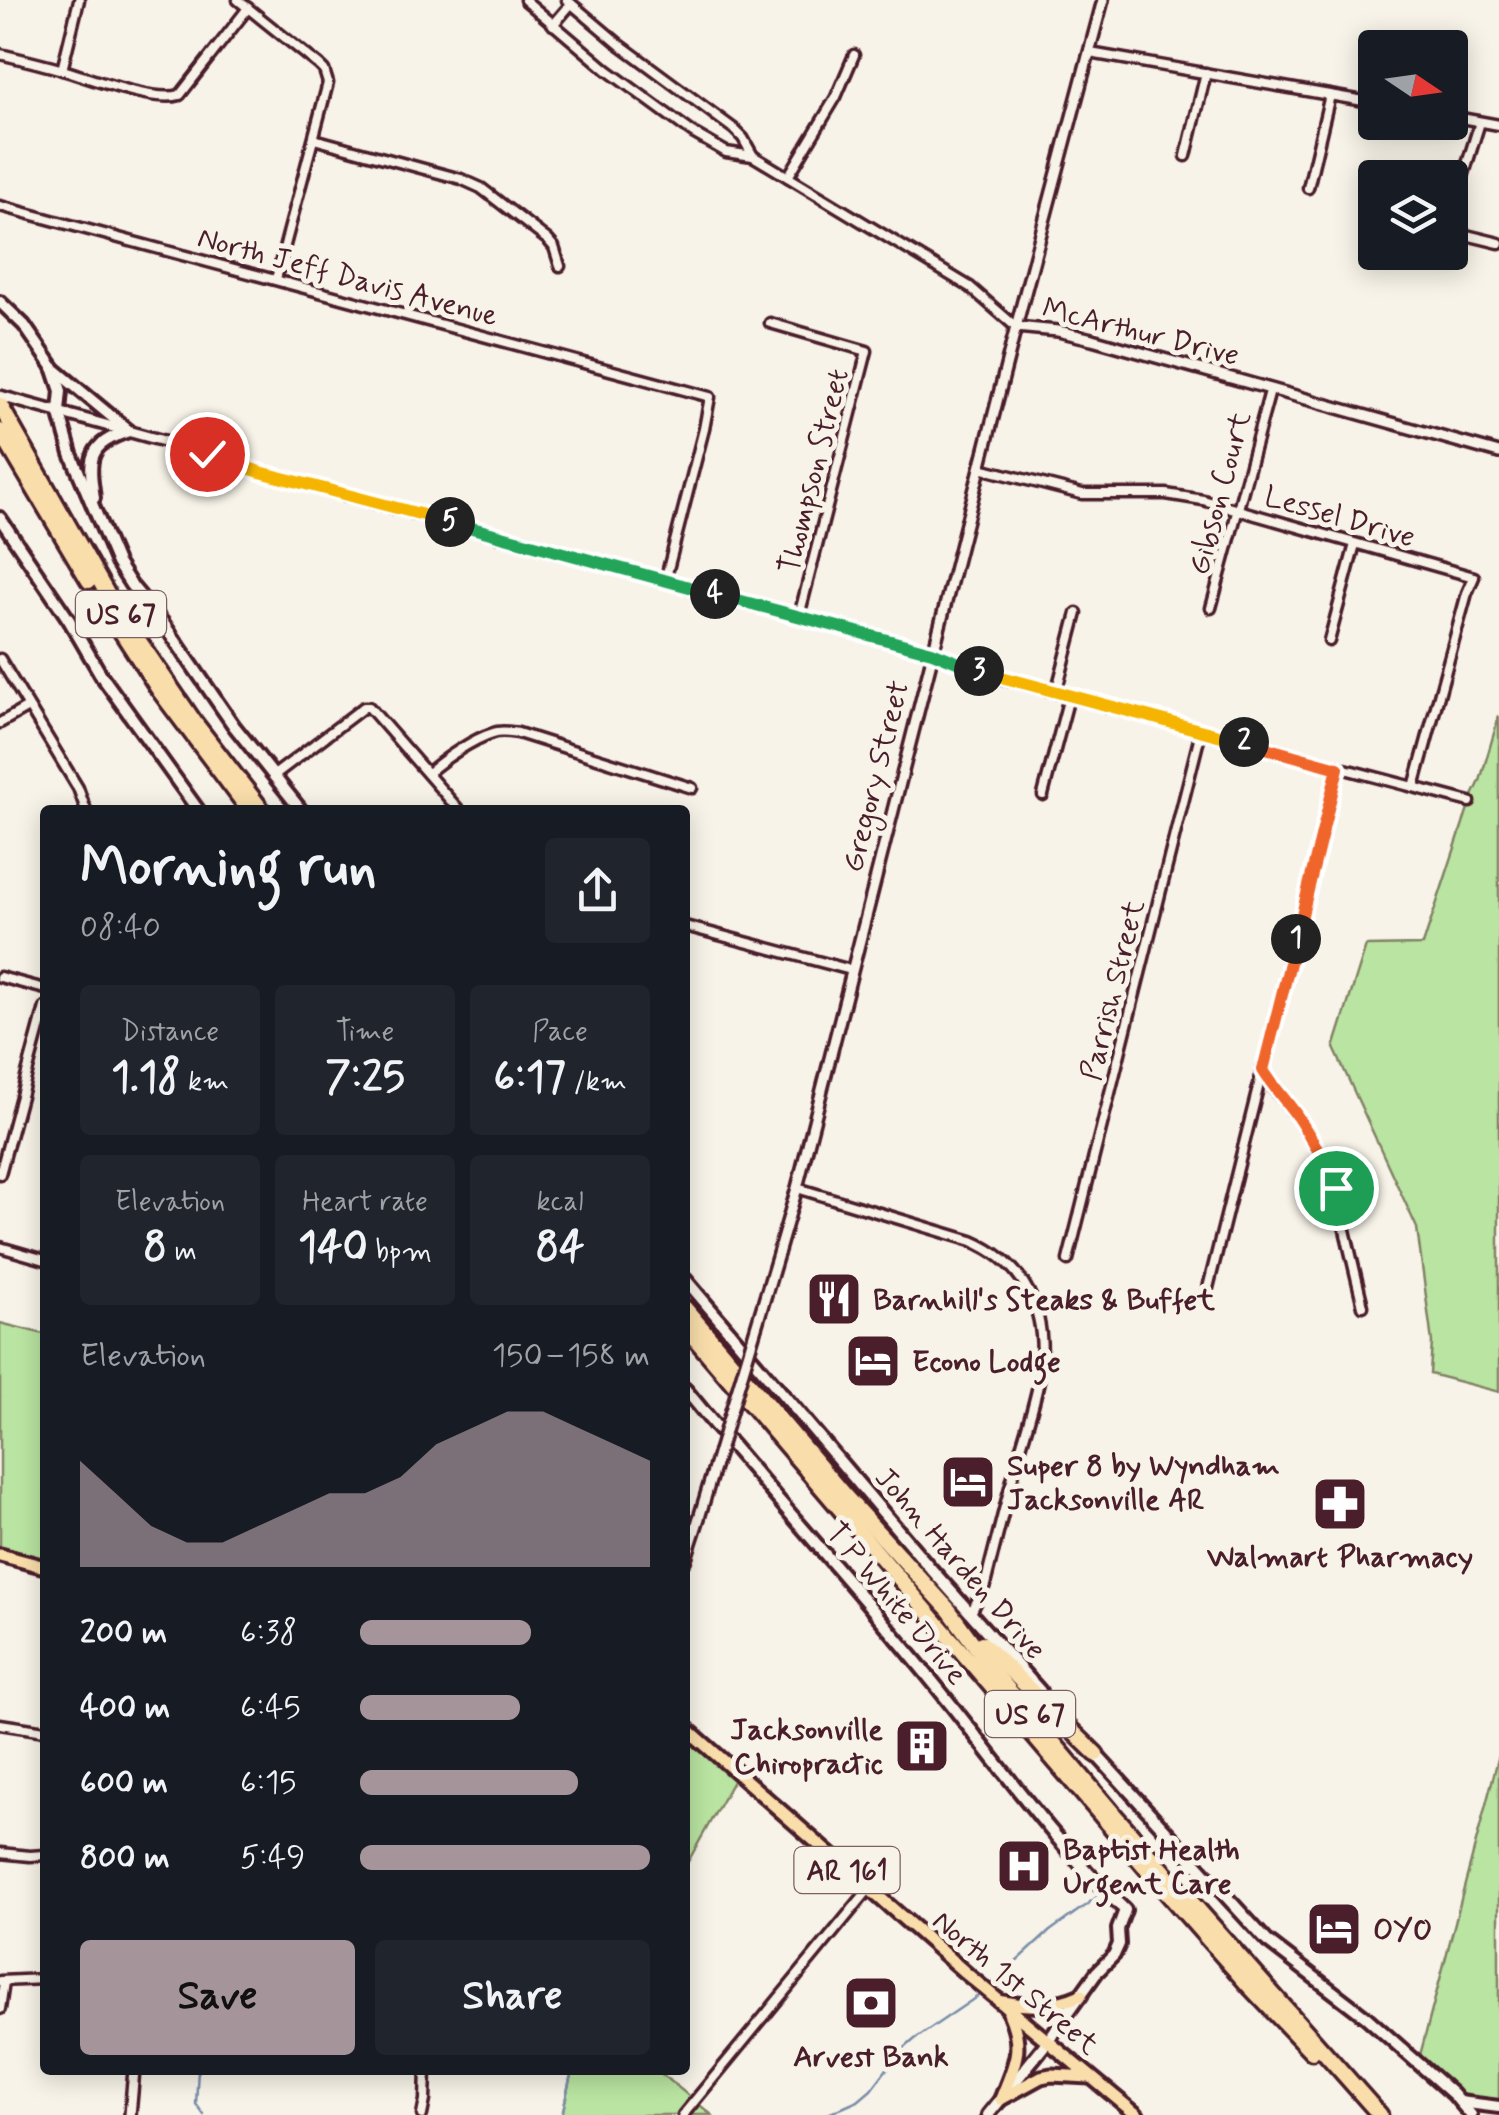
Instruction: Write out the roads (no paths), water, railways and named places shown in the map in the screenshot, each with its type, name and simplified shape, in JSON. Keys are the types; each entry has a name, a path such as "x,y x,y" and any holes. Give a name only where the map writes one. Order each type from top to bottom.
{"highway":[{"name":"US 67","path":"0,405 109,597 195,723 258,805"},
{"name":"US 67","path":"0,432 123,636 244,805"},
{"name":"US 67","path":"690,1314 845,1496 949,1610 997,1676 1105,1804 1380,2115"},
{"name":"US 67","path":"690,1333 1180,1908 1371,2115"},
{"path":"949,1610 1096,1754"}],"main road":[{"path":"0,302 24,325 52,367 61,391 59,411 70,454 117,563 297,805"},
{"path":"52,367 129,430"},
{"path":"95,508 90,473 94,452 111,436 129,430"},
{"path":"0,518 102,675 194,805"},
{"name":"John Harden Drive","path":"690,1285 971,1613 1267,1940 1366,2017 1471,2115"},
{"name":"T P White Drive","path":"690,1396 930,1678 1063,1843 1125,1910 1114,1955 988,2115"},
{"path":"0,1555 40,1566"},
{"name":"North 1st Street","path":"690,1731 1003,2005 1137,2115"},
{"path":"1003,2005 1046,2006 1081,1995"},
{"path":"1001,2099 1018,2056 1015,2027 1003,2005"},
{"path":"1001,2099 1051,2075 1090,2077"},
{"path":"1460,2102 1499,2107"}],"street":[{"path":"62,70 79,0"},
{"path":"238,0 324,70 327,89 276,280"},
{"name":"McArthur Drive","path":"525,0 607,70 693,134 726,152 753,156 970,287 1016,326 1058,331 1499,453"},
{"name":"Gregory Street","path":"690,1546 797,1188 1103,0"},
{"path":"553,24 569,2"},
{"name":"McArthur Drive","path":"569,2 734,129 753,156"},
{"path":"0,54 174,97 180,95 248,8"},
{"path":"1090,53 1358,100"},
{"path":"788,178 836,97 854,54"},
{"path":"1186,156 1206,73"},
{"path":"1308,188 1330,95"},
{"path":"1468,120 1499,125"},
{"path":"1468,160 1480,122"},
{"path":"314,139 476,185 548,240 560,266"},
{"name":"North Jeff Davis Avenue","path":"0,206 710,397 665,581"},
{"path":"1468,236 1499,244"},
{"name":"Thompson Street","path":"770,324 867,351 798,616"},
{"name":"Gibson Court","path":"1211,608 1270,391"},
{"path":"0,396 129,430 260,472 932,652 975,670 1070,697 1470,802"},
{"name":"Lessel Drive","path":"980,468 1082,494 1166,494 1203,500 1474,577 1414,786"},
{"path":"1328,641 1356,544"},
{"path":"1056,693 1078,613"},
{"path":"0,660 78,788 84,805"},
{"path":"1044,796 1070,697"},
{"path":"273,776 369,707 456,805"},
{"path":"0,722 28,708"},
{"path":"428,773 489,734 505,731 692,788"},
{"name":"Parrish Street","path":"1068,1260 1201,731"},
{"path":"1208,1292 1338,768"},
{"path":"690,927 851,970"},
{"path":"0,977 40,988"},
{"path":"0,1174 40,1026"},
{"path":"1263,1070 1332,1175 1363,1306"},
{"path":"797,1188 972,1241 1007,1262 1027,1286 1041,1331 1042,1370 985,1585 971,1613"},
{"path":"0,1247 40,1259"},
{"path":"0,1724 40,1730"},
{"path":"0,1853 40,1856"},
{"path":"683,2115 869,1889"},
{"path":"0,2009 2,1982 40,1979"},
{"path":"130,2115 134,2075"},
{"path":"422,2115 426,2075"}],"waterway":[{"path":"991,1985 1050,1931 1104,1892"},
{"path":"826,2115 858,2101 915,2039 981,1994"},
{"path":"198,2075 196,2104 204,2115"},
{"path":"562,2115 571,2075"}],"place":[{"name":"Barnhill's Steaks & Buffet","path":"834,1299"},
{"name":"Econo Lodge","path":"873,1361"},
{"name":"Super 8 by Wyndham Jacksonville AR","path":"968,1482"},
{"name":"Walmart Pharmacy","path":"1340,1504"},
{"name":"Jacksonville Chiropractic","path":"922,1746"},
{"name":"Baptist Health Urgent Care","path":"1024,1866"},
{"name":"OYO","path":"1334,1929"},
{"name":"Arvest Bank","path":"871,2003"}]}
